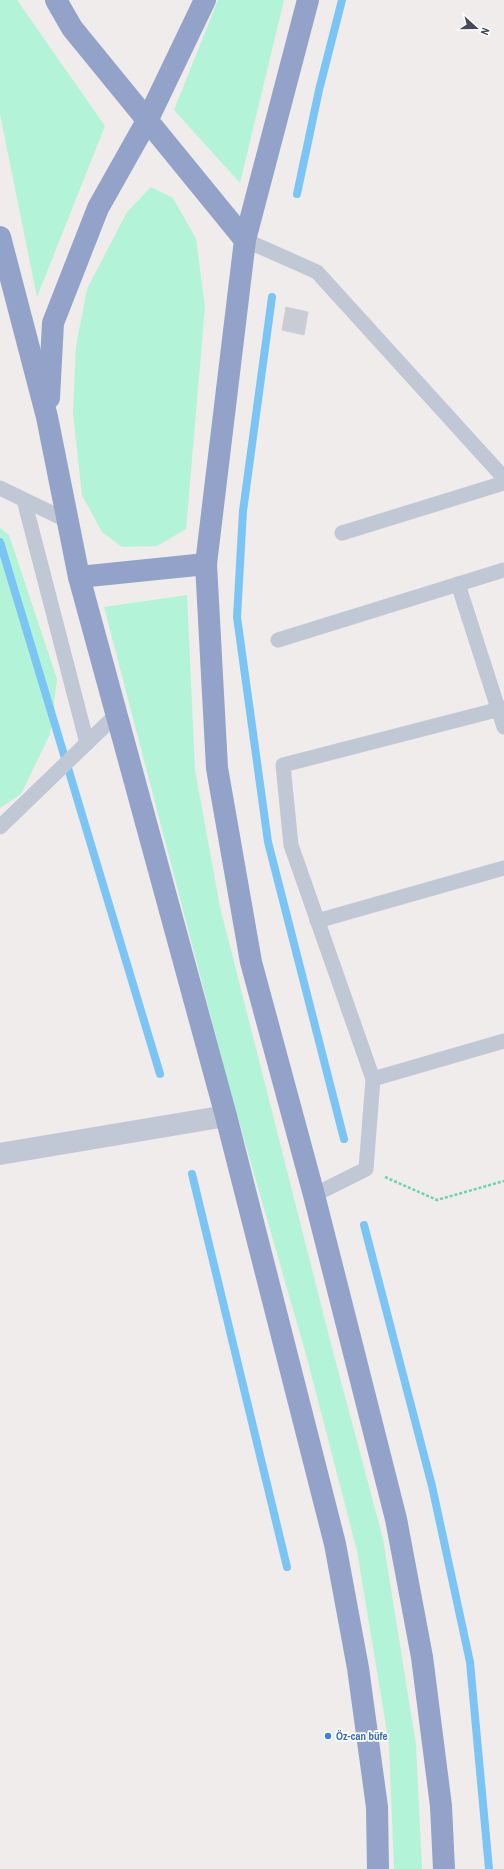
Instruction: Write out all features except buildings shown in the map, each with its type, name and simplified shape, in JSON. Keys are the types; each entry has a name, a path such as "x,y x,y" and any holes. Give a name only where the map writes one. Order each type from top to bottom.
{"highway":[{"path":"56,0 72,28 245,240"},
{"path":"47,417 53,323 98,208 147,121 205,0"},
{"path":"308,0 245,240 206,564 218,776 251,962 314,1195 396,1519 422,1657 441,1806 444,1869"},
{"path":"0,237 47,417 79,577 226,1116 335,1544 358,1668 376,1800 378,1869"},
{"path":"79,577 206,564"}],"street":[{"path":"0,1154 226,1116"}],"lane":[{"path":"245,240 317,272 504,478"},
{"path":"342,533 504,483"},
{"path":"0,488 68,521"},
{"path":"24,500 87,743"},
{"path":"278,640 504,570"},
{"path":"458,584 501,709 504,727"},
{"path":"314,1195 366,1169 373,1080 291,845 283,765 501,709"},
{"path":"0,827 116,715"},
{"path":"317,921 504,868"},
{"path":"373,1080 504,1041"}],"path":[{"path":"366,1169 437,1200 504,1181"}],"green space":[{"path":"0,0 17,0 105,126 37,297 0,114"},
{"path":"218,0 284,0 240,183 174,110"},
{"path":"151,187 173,198 196,239 205,307 186,529 157,546 122,547 102,532 82,495 73,413 76,346 87,289 127,212"},
{"path":"0,528 9,535 57,679 50,734 21,794 0,808"},
{"path":"187,595 195,770 220,907 331,1344 383,1539 416,1745 422,1869 394,1869 389,1744 357,1551 307,1358 230,1090 104,607"}],"waterway":[{"path":"297,194 319,90 342,0"},
{"path":"272,297 243,511 237,617 268,842 344,1139"},
{"path":"0,542 160,1074"},
{"path":"192,1174 287,1567"},
{"path":"364,1225 432,1486 470,1662 489,1869"}],"place":[{"name":"Öz-can büfe","path":"328,1736"}]}
